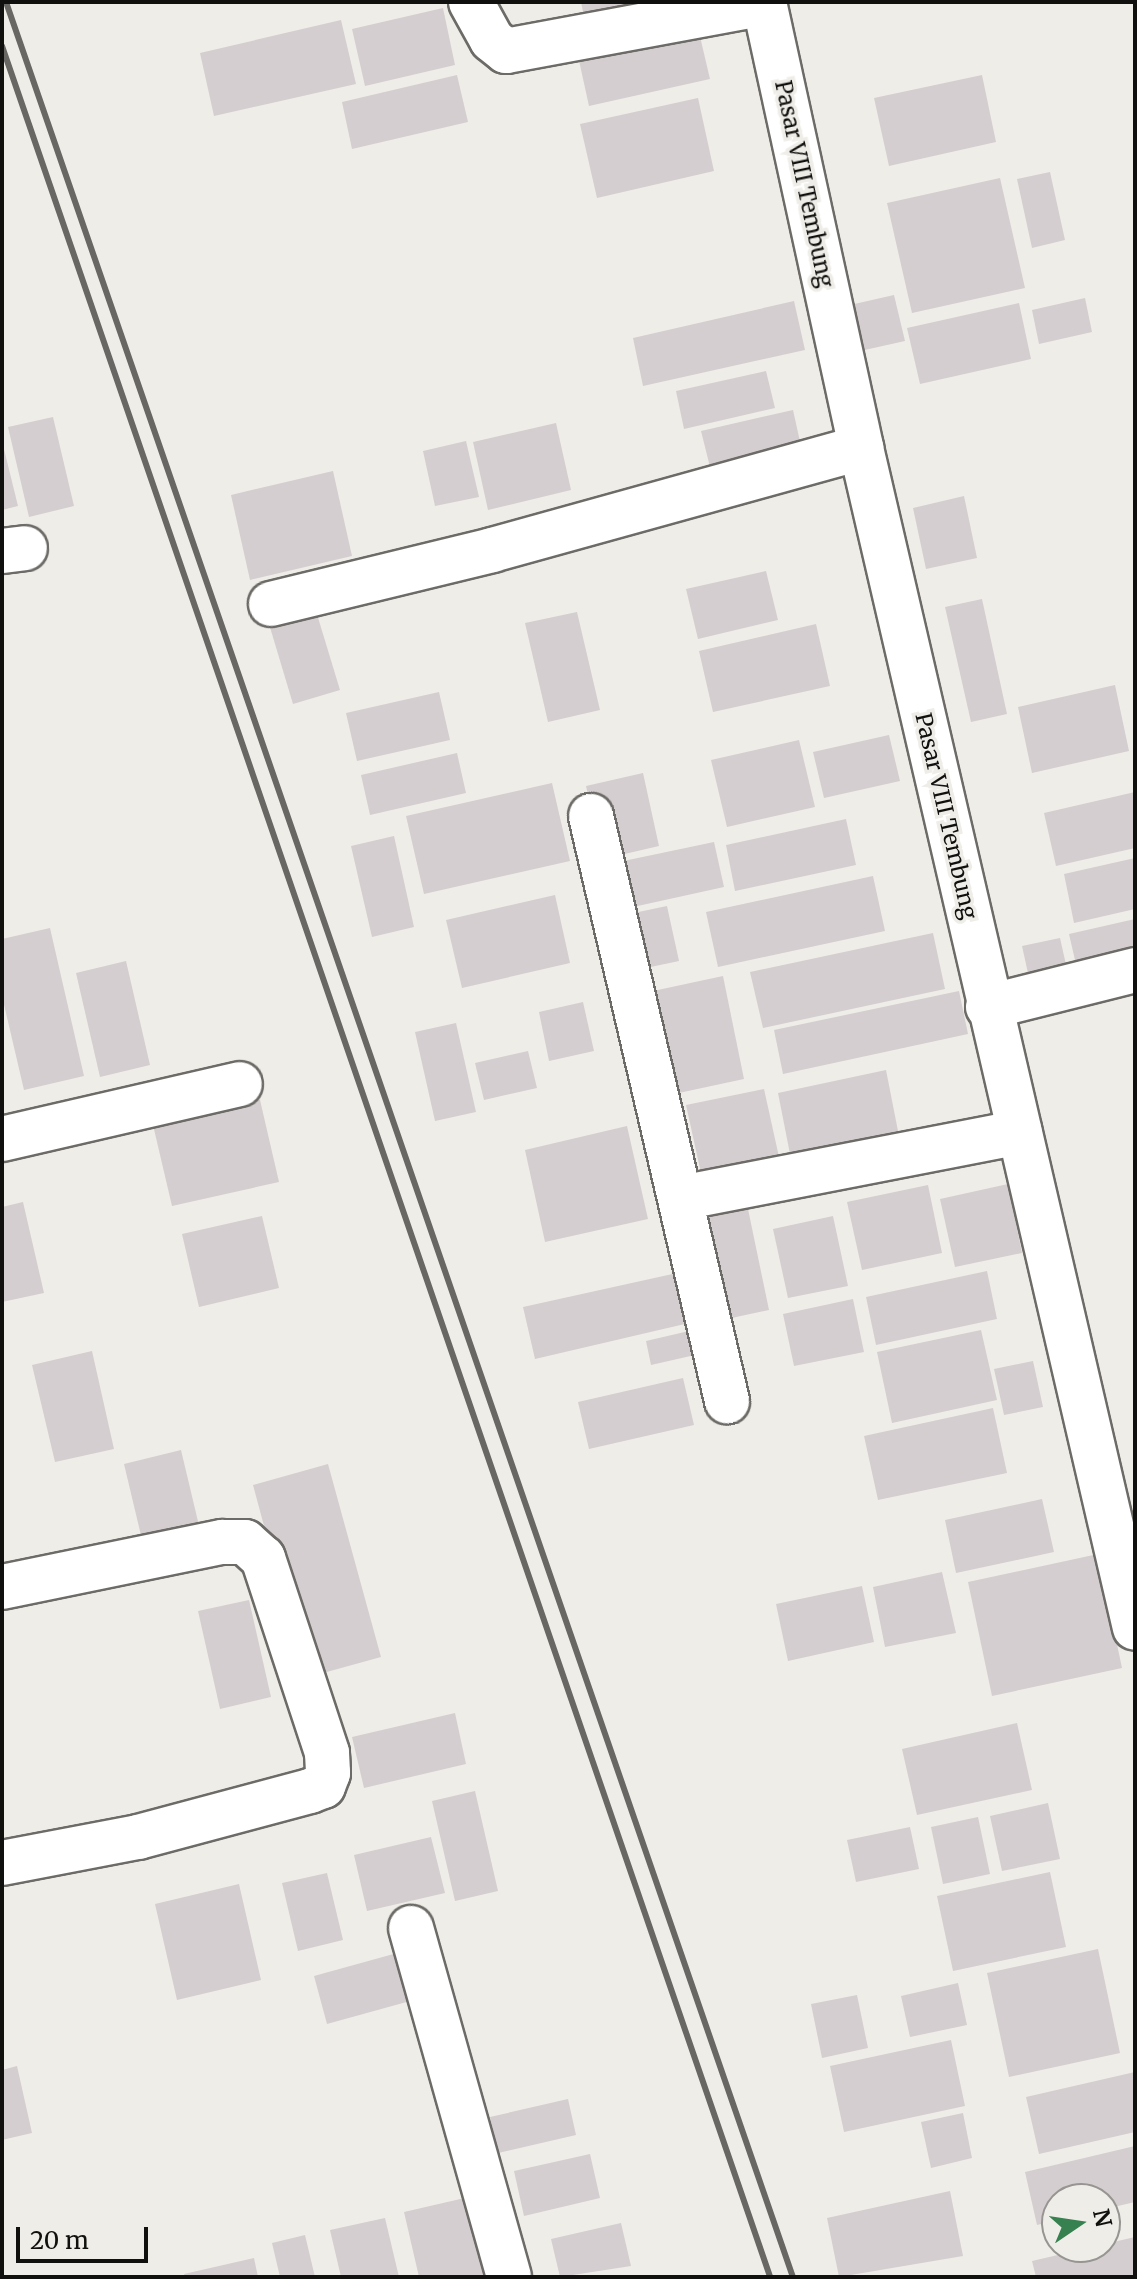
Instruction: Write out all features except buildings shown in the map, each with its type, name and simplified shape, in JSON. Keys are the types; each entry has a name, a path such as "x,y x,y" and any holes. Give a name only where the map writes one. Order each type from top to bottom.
{"street":[{"path":"471,2 492,40 506,51 764,2"},
{"name":"Pasar VIII Tembung","path":"764,2 988,1007 1133,1610"},
{"path":"271,604 492,550 861,448"},
{"path":"591,816 727,1401"},
{"path":"988,1007 1135,970"},
{"path":"2,1139 240,1084"},
{"path":"681,1198 1020,1132"},
{"path":"2,1587 222,1542 245,1542 263,1558 327,1753 328,1773 323,1786 310,1791 138,1837 2,1863"},
{"path":"411,1928 509,2277"}],"railway":[{"path":"6,2 793,2277"},
{"path":"2,46 770,2277"}]}
